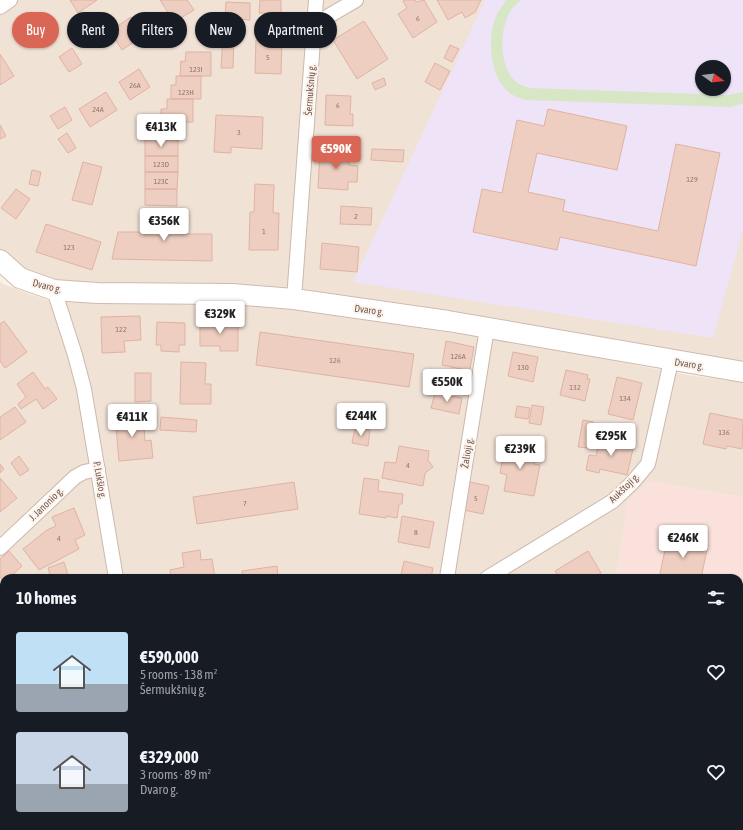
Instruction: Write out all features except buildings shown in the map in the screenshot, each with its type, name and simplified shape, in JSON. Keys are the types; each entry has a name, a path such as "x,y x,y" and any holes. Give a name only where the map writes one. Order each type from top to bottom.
{"main road":[{"name":"Dvaro g.","path":"0,260 20,278 36,285 54,290 98,293 232,294 294,299 487,328 671,361 743,372"}],"street":[{"path":"0,7 10,0"},
{"name":"Šermukšnių g.","path":"316,0 316,12"},
{"path":"336,12 356,0"},
{"name":"Šermukšnių g.","path":"294,299 313,48"},
{"name":"P. Lukšio g.","path":"54,290 77,362 98,470 115,574"},
{"name":"Žalioji g.","path":"448,574 487,328"},
{"name":"Aukštoji g.","path":"494,574 613,501 632,483 648,464 671,361"},
{"name":"J. Janonio g.","path":"0,548 75,477 84,472 98,470"}],"shaded area":[{"path":"0,0 743,0 743,372 294,299 77,292 0,260"},
{"path":"485,0 743,0 743,230 713,338 353,282"},
{"path":"0,281 3,284 49,301 222,302 296,309 542,347 693,376 743,382 743,497 649,481 628,501 617,574 0,574"},
{"path":"649,481 743,497 743,574 617,574 628,501"}],"green space":[{"path":"506,0 522,0 514,6 505,25 503,48 507,70 514,80 523,86 530,88 695,94 695,96 731,96 731,95 743,92 743,103 731,107 526,100 514,96 504,87 499,79 492,59 491,38 497,14"}]}
